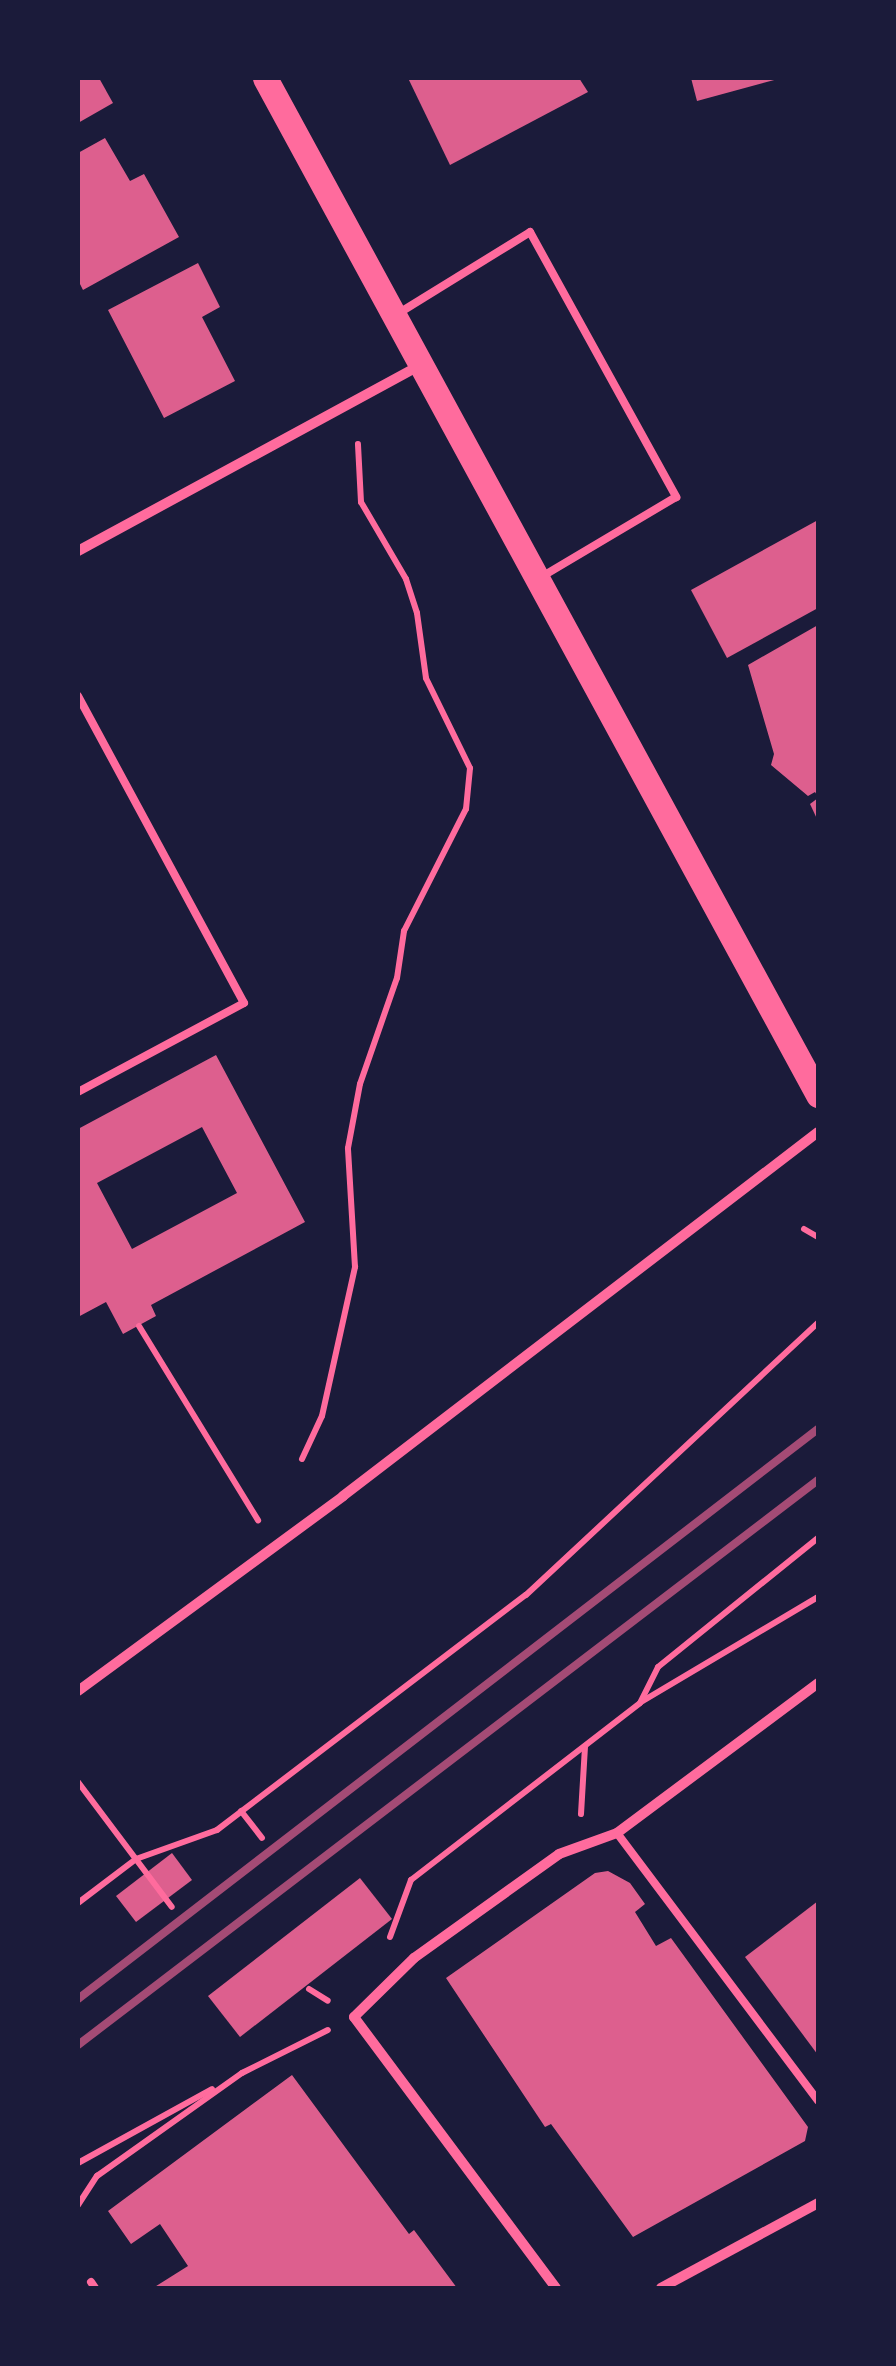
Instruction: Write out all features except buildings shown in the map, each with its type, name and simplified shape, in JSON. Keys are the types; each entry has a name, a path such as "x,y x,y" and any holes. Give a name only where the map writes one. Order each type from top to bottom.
{"main road":[{"path":"265,78 818,1094"}],"street":[{"path":"78,551 421,365"},
{"path":"78,1692 276,1546 818,1132"},
{"path":"556,2288 354,2018 414,1958 559,1854 617,1833 818,1683"},
{"path":"661,2288 818,2204"}],"lane":[{"path":"395,316 530,232 676,498 540,578"},
{"path":"78,696 244,1003 78,1092"},
{"path":"617,1833 818,2101"}],"path":[{"path":"302,1459 322,1416 355,1267 348,1148 360,1084 397,978 404,931 466,809 470,768 426,678 417,613 406,579 361,502 358,444"},
{"path":"804,1228 818,1237"},
{"path":"78,1902 136,1859 217,1830 526,1595 818,1323"},
{"path":"139,1326 238,1493 276,1546"},
{"path":"640,1703 658,1667 818,1538"},
{"path":"389,1942 410,1880 640,1703 818,1596"},
{"path":"579,1847 585,1746"},
{"path":"78,1782 172,1907"},
{"path":"241,1812 262,1838"},
{"path":"78,2163 242,2073 354,2018"},
{"path":"78,2204 97,2176 242,2073"}],"railway":[{"path":"78,1999 818,1429"},
{"path":"78,2045 818,1480"}]}
